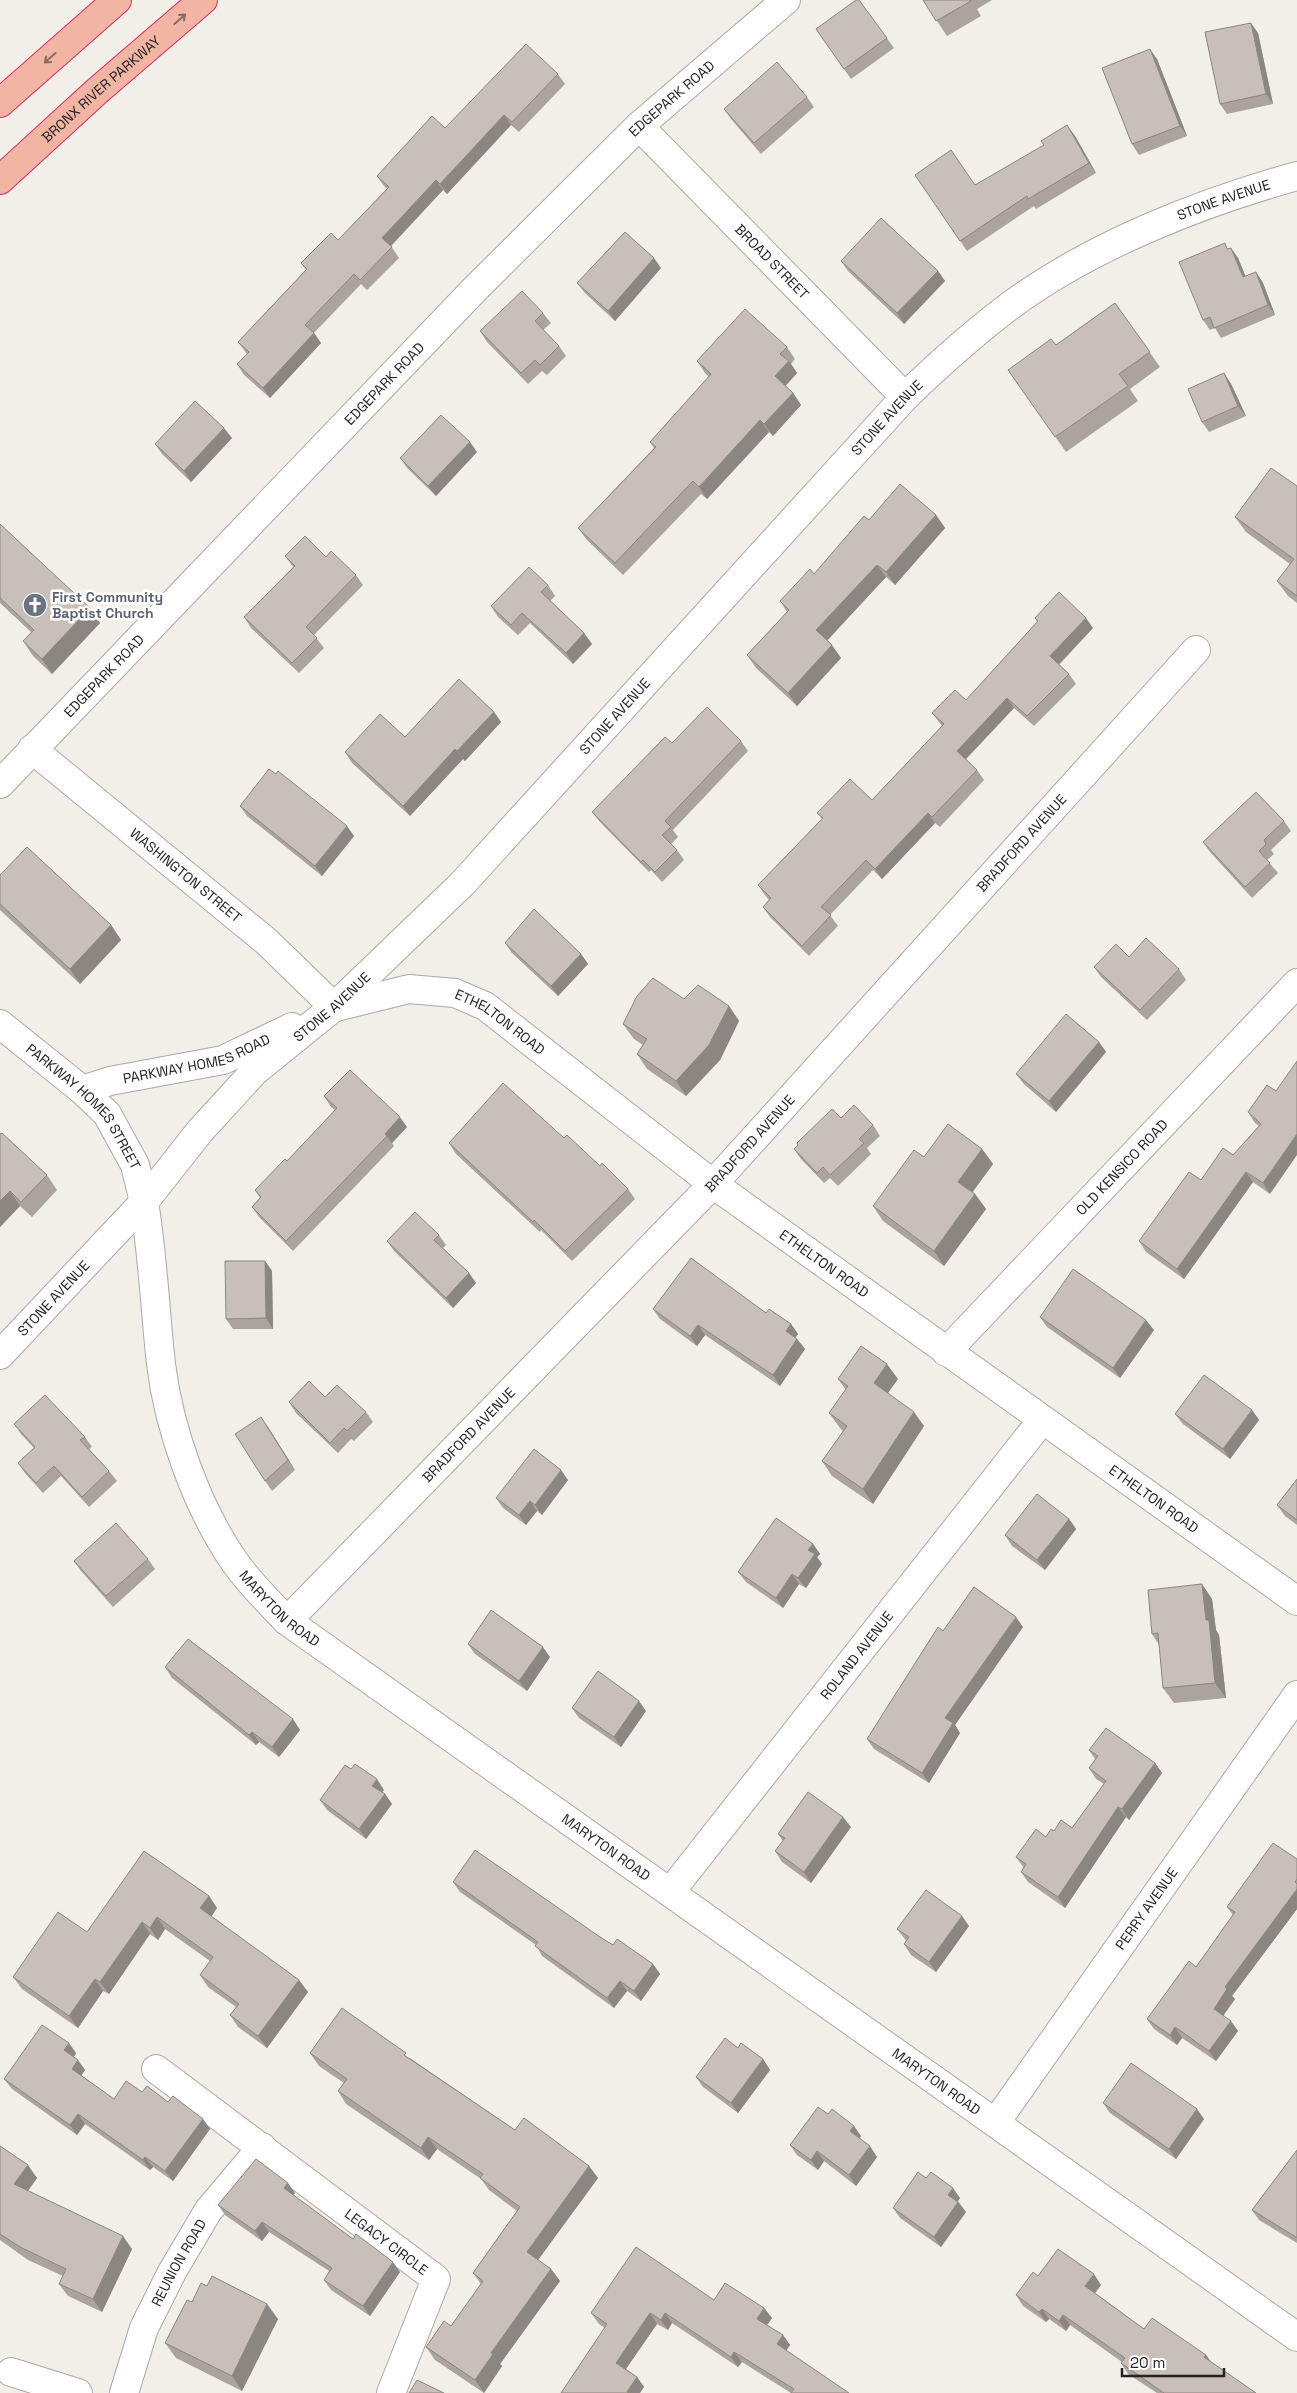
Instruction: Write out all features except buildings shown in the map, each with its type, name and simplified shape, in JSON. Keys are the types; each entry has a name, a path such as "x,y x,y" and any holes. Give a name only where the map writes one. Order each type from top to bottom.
{"highway":[{"path":"0,103 117,0"},
{"name":"BRONX RIVER PARKWAY","path":"0,180 203,0"}],"street":[{"name":"EDGEPARK ROAD","path":"0,784 475,290 639,126 786,0"},
{"name":"BROAD STREET","path":"639,126 905,397"},
{"name":"STONE AVENUE","path":"0,1355 144,1202 200,1131 255,1071 334,1007 463,883 905,397 942,361 1012,304 1064,272 1165,222 1266,185 1297,176"},
{"name":"BRADFORD AVENUE","path":"287,1620 713,1184 1196,650"},
{"name":"WASHINGTON STREET","path":"32,749 266,941 334,1007"},
{"name":"OLD KENSICO ROAD","path":"946,1352 1297,983"},
{"name":"ETHELTON ROAD","path":"334,1007 409,989 455,993 485,1006 713,1184 1297,1601"},
{"name":"PARKWAY HOMES ROAD","path":"82,1090 110,1080 224,1060 334,1007"},
{"name":"PARKWAY HOMES STREET","path":"0,1024 82,1090 106,1114 135,1165 144,1202"},
{"name":"MARYTON ROAD","path":"144,1202 150,1238 161,1366 169,1406 183,1455 210,1520 234,1561 255,1588 287,1620 1297,2337"},
{"name":"ROLAND AVENUE","path":"670,1891 1042,1420"},
{"name":"PERRY AVENUE","path":"996,2122 1297,1695"},
{"path":"156,2069 262,2147"},
{"name":"REUNION ROAD","path":"124,2393 144,2328 172,2272 208,2211 262,2147"},
{"name":"LEGACY CIRCLE","path":"262,2147 436,2279 391,2393"},
{"path":"11,2372 78,2393"}],"place":[{"name":"First Community Baptist Church","path":"35,605"}]}
